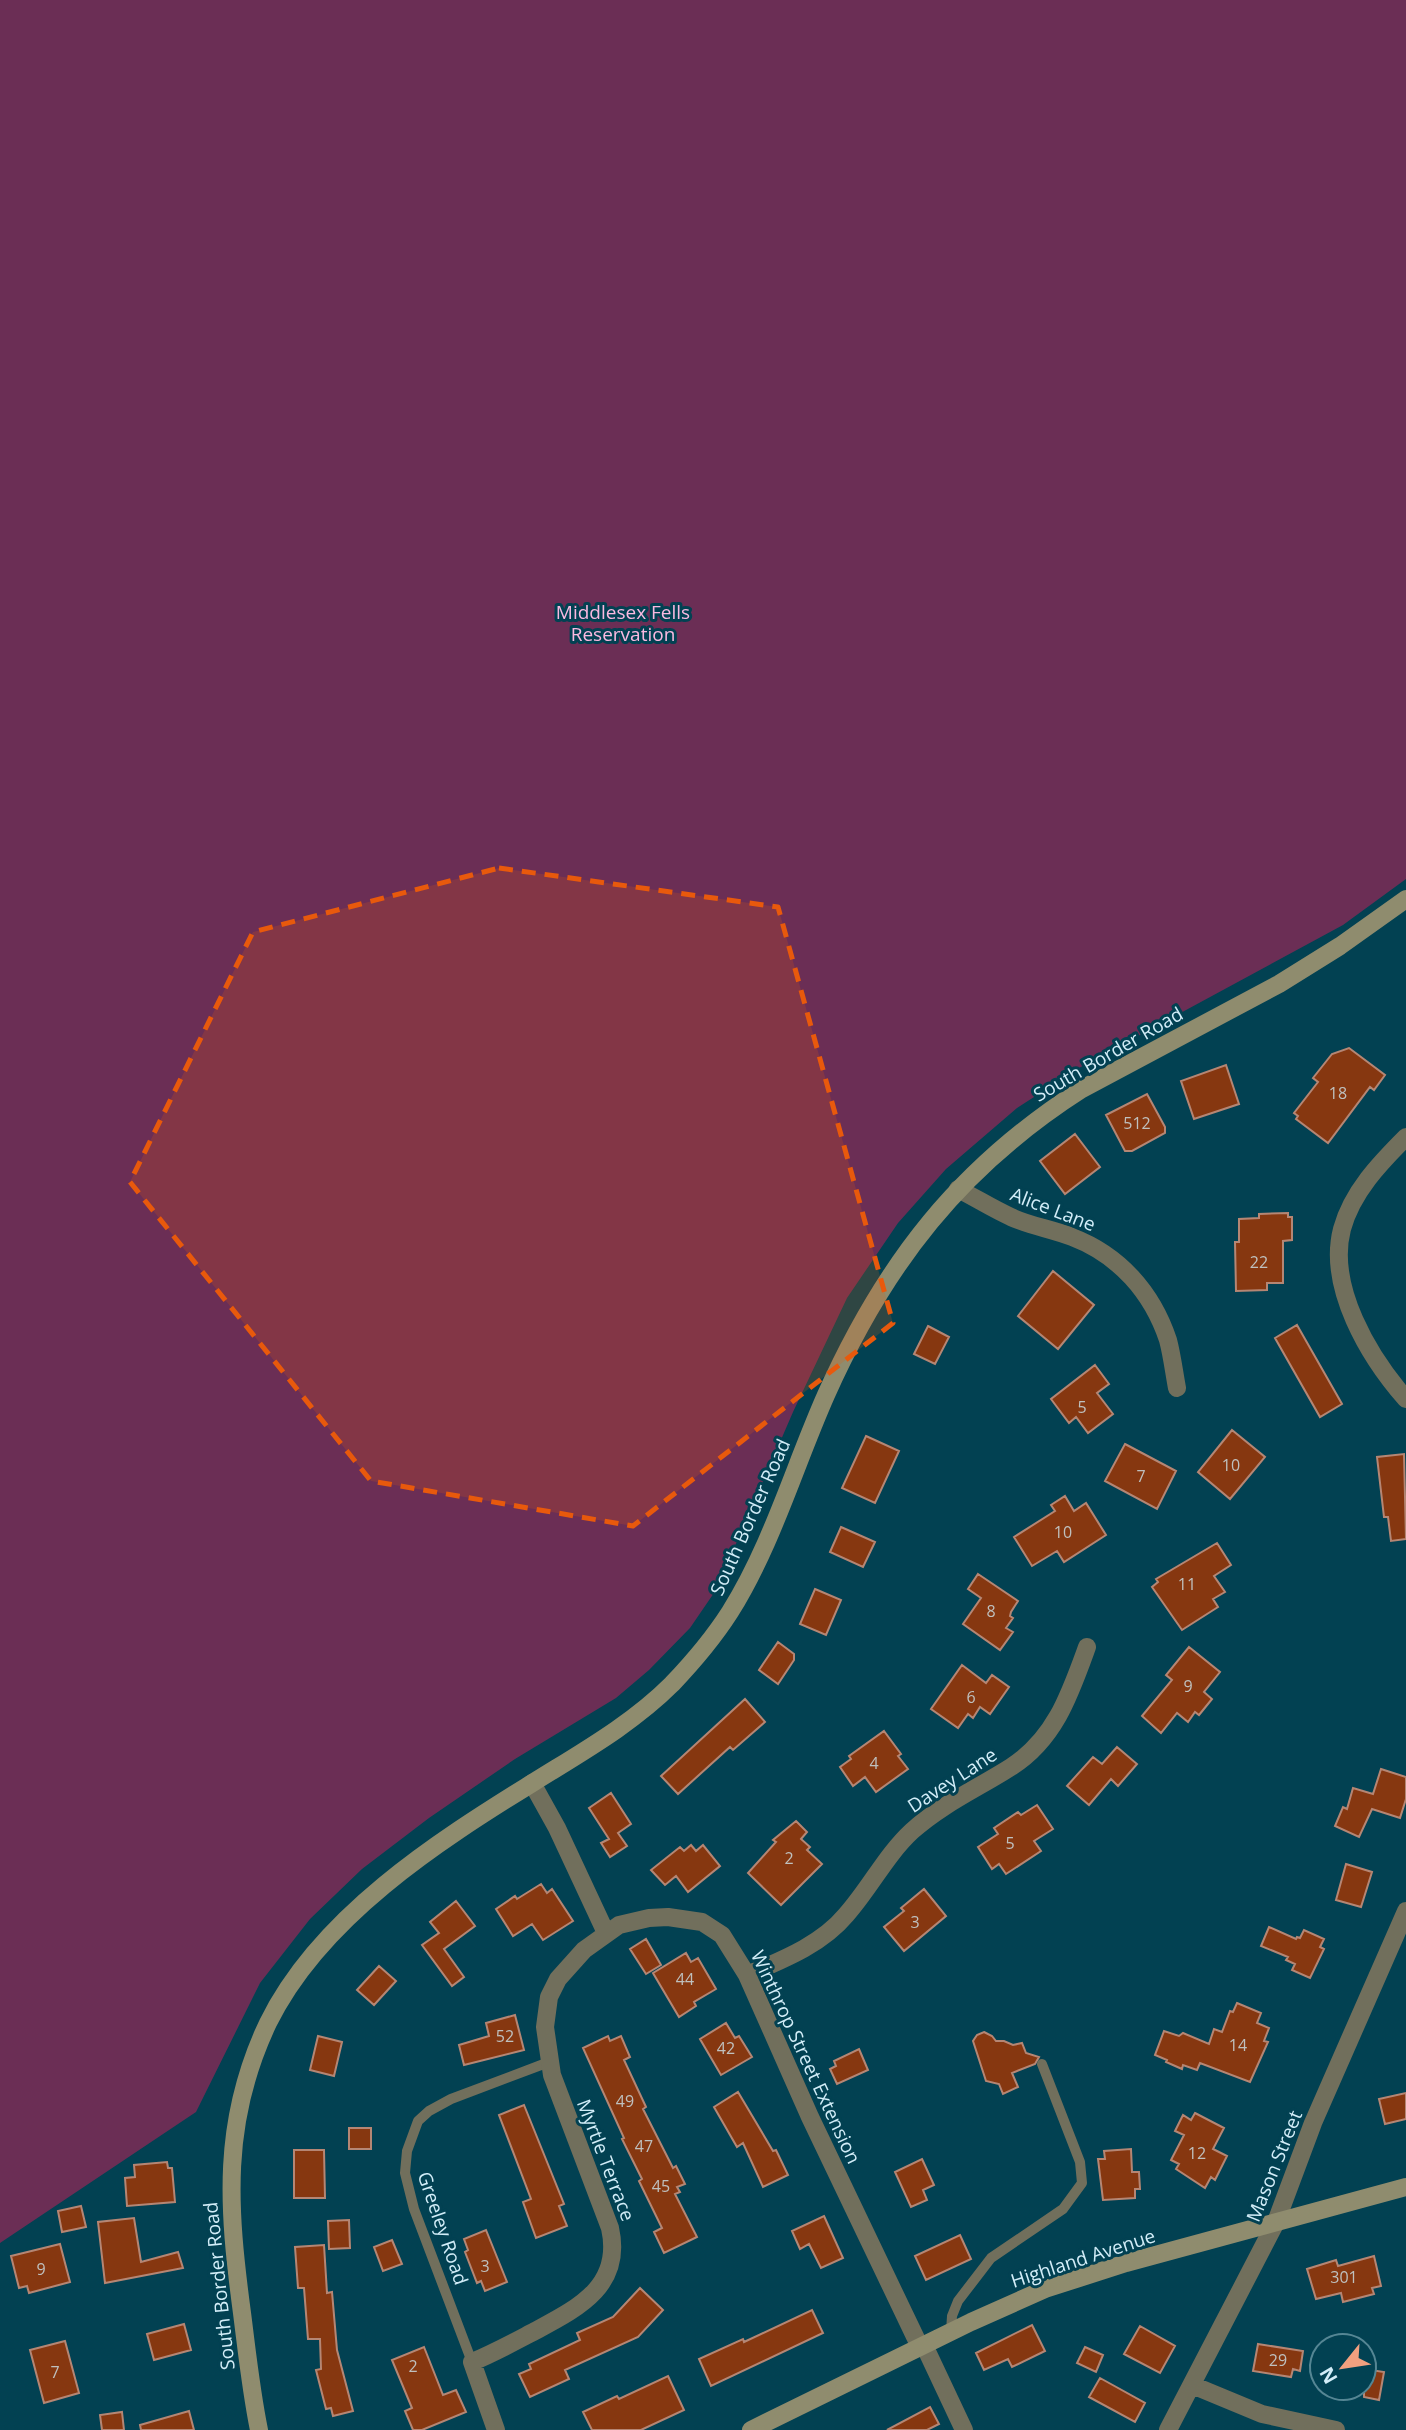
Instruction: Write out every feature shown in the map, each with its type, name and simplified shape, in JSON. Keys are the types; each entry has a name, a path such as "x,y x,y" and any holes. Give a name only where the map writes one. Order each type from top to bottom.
{"main road":[{"name":"South Border Road","path":"259,2430 240,2301 230,2211 230,2174 242,2093 257,2049 292,1983 338,1929 365,1903 428,1853 587,1749 647,1707 674,1682 724,1620 758,1558 827,1393 886,1280 913,1242 958,1189 1000,1149 1052,1109 1118,1069 1279,984 1340,946 1406,899"},
{"name":"Highland Avenue","path":"751,2430 1013,2302 1077,2278 1406,2187"}],"street":[{"path":"1406,1137 1374,1169 1355,1199 1342,1229 1340,1253 1349,1311 1382,1367 1406,1399"},
{"name":"Alice Lane","path":"958,1189 1012,1218 1088,1244 1128,1272 1146,1294 1168,1341 1177,1388"},
{"name":"Davey Lane","path":"747,1975 807,1947 831,1930 847,1914 891,1854 911,1832 949,1802 1013,1766 1031,1751 1048,1733 1068,1701 1087,1647"},
{"path":"532,1783 557,1828 606,1933"},
{"name":"Mason Street","path":"1168,2430 1276,2222 1313,2123 1406,1911"},
{"name":"Winthrop Street Extension","path":"606,1933 630,1921 668,1917 702,1922 714,1927 722,1935 747,1975 820,2137 964,2430"},
{"name":"Myrtle Terrace","path":"472,2362 583,2304 599,2288 610,2268 613,2251 610,2228 563,2106 549,2062 545,2027 549,1997 558,1979 570,1964 606,1933"},
{"path":"472,2362 496,2430"},
{"path":"1192,2385 1262,2414 1336,2430"}],"lane":[{"name":"Greeley Road","path":"472,2362 414,2209 404,2162 418,2121 429,2111 452,2099 549,2062"},
{"path":"951,2332 952,2316 958,2301 991,2258 1063,2209 1082,2183 1080,2162 1042,2064"}],"highlighted area":[{"path":"499,868 778,907 893,1323 633,1526 371,1481 130,1182 253,932"}],"green space":[{"name":"Middlesex Fells Reservation","path":"0,0 1406,0 1406,879 1343,925 1079,1068 1017,1108 946,1169 898,1223 847,1298 793,1412 716,1590 690,1628 649,1670 616,1698 515,1759 429,1818 362,1869 310,1919 260,1983 196,2112 0,2243"}],"building":[{"path":"1349,1048 1385,1075 1374,1090 1370,1087 1328,1143 1296,1119 1298,1116 1294,1113 1318,1082 1313,1078 1332,1054"},
{"path":"1226,1065 1239,1104 1194,1119 1181,1081"},
{"path":"1147,1094 1165,1127 1165,1133 1132,1151 1125,1151 1106,1115"},
{"path":"1075,1134 1100,1167 1065,1194 1040,1161"},
{"path":"1288,1213 1288,1217 1292,1217 1292,1240 1283,1241 1283,1283 1267,1283 1267,1290 1236,1291 1235,1242 1239,1242 1239,1219 1259,1218 1259,1214"},
{"path":"1053,1271 1094,1305 1058,1349 1018,1316"},
{"path":"1297,1325 1342,1404 1320,1417 1275,1338"},
{"path":"928,1326 949,1337 935,1364 914,1354"},
{"path":"1095,1365 1109,1384 1097,1393 1113,1414 1088,1433 1076,1417 1069,1423 1051,1399"},
{"path":"1232,1430 1265,1457 1230,1499 1198,1472"},
{"path":"866,1436 899,1451 875,1503 842,1488"},
{"path":"1125,1444 1176,1471 1157,1509 1105,1481"},
{"path":"1404,1454 1406,1539 1391,1541 1388,1517 1384,1517 1377,1457"},
{"path":"1065,1496 1074,1511 1086,1503 1106,1535 1064,1562 1057,1551 1032,1566 1014,1537 1055,1511 1051,1505"},
{"path":"841,1527 875,1542 863,1567 830,1552"},
{"path":"1217,1543 1231,1565 1214,1576 1225,1592 1213,1599 1218,1607 1182,1630 1152,1587 1158,1582 1156,1579"},
{"path":"978,1574 1018,1601 1011,1612 1010,1616 1013,1618 1006,1628 1013,1632 1000,1650 963,1624 981,1598 968,1589"},
{"path":"815,1589 841,1600 826,1635 800,1624"},
{"path":"778,1642 794,1654 794,1660 778,1684 759,1670"},
{"path":"1189,1647 1220,1672 1204,1692 1212,1699 1199,1715 1195,1712 1188,1722 1177,1713 1161,1733 1142,1716 1172,1680 1166,1675"},
{"path":"962,1665 986,1683 992,1675 1009,1687 990,1714 980,1707 973,1718 968,1714 958,1728 931,1709"},
{"path":"745,1699 765,1722 733,1750 730,1747 678,1794 661,1776"},
{"path":"884,1731 908,1769 876,1792 865,1777 853,1786 840,1767 851,1759 849,1756"},
{"path":"1117,1747 1137,1764 1118,1786 1111,1779 1089,1805 1067,1786 1093,1757 1102,1764"},
{"path":"1381,1769 1406,1777 1406,1799 1400,1818 1372,1809 1359,1837 1335,1826 1343,1807 1347,1809 1353,1788 1373,1794"},
{"path":"611,1793 631,1824 618,1833 627,1846 610,1857 601,1843 609,1839 589,1808"},
{"path":"1037,1805 1053,1829 1034,1841 1041,1851 1006,1874 999,1864 992,1869 978,1847 998,1834 994,1828 1018,1812 1021,1815"},
{"path":"796,1821 807,1832 801,1839 810,1847 807,1850 822,1864 781,1905 748,1873 776,1842 773,1840"},
{"path":"691,1845 696,1851 703,1845 720,1866 688,1892 676,1876 665,1885 651,1870 680,1847 684,1851"},
{"path":"1346,1864 1372,1872 1361,1907 1336,1900"},
{"path":"541,1884 547,1893 552,1889 573,1921 543,1940 532,1924 513,1936 496,1909 515,1896 517,1899"},
{"path":"924,1889 946,1916 904,1951 884,1927 904,1911 901,1908"},
{"path":"456,1901 475,1926 444,1949 464,1977 452,1986 422,1945 439,1933 430,1922"},
{"path":"1269,1927 1296,1939 1300,1938 1304,1930 1324,1939 1320,1947 1324,1949 1310,1978 1292,1970 1295,1964 1286,1960 1288,1957 1261,1946"},
{"path":"646,1939 661,1965 646,1974 630,1949"},
{"path":"686,1953 691,1962 698,1958 716,1989 694,2002 696,2006 679,2017 653,1973"},
{"path":"379,1966 396,1981 374,2005 357,1990"},
{"path":"1237,2003 1261,2013 1257,2023 1269,2028 1264,2041 1268,2042 1250,2082 1200,2063 1197,2070 1183,2065 1182,2069 1155,2055 1164,2031 1179,2036 1183,2033 1209,2044 1214,2029 1222,2032 1230,2011 1233,2012"},
{"path":"515,2015 524,2050 464,2065 459,2045 489,2036 486,2023"},
{"path":"726,2023 735,2038 739,2036 752,2057 721,2075 700,2039"},
{"path":"984,2032 996,2041 1013,2045 1022,2043 1026,2053 1039,2057 1035,2064 1012,2073 1018,2087 1003,2094 999,2084 986,2081 973,2041 977,2035"},
{"path":"318,2036 342,2042 334,2076 310,2070"},
{"path":"608,2036 610,2041 621,2036 630,2057 624,2060 646,2107 643,2109 673,2168 676,2166 685,2184 677,2187 680,2192 675,2194 697,2237 664,2253 654,2232 662,2228 639,2181 642,2179 583,2048"},
{"path":"859,2049 868,2070 837,2084 830,2069 836,2066 834,2061"},
{"path":"738,2092 773,2151 776,2150 788,2175 763,2187 743,2143 737,2147 714,2107"},
{"path":"1406,2093 1406,2119 1385,2124 1379,2099"},
{"path":"524,2105 564,2204 559,2206 567,2226 536,2238 523,2202 531,2199 499,2115"},
{"path":"1195,2113 1224,2128 1213,2149 1227,2156 1215,2180 1211,2177 1205,2188 1176,2169 1179,2164 1171,2160 1184,2135 1175,2131 1183,2115 1191,2120"},
{"path":"349,2128 371,2128 371,2149 349,2149"},
{"path":"1131,2149 1132,2172 1139,2172 1140,2189 1135,2189 1135,2198 1103,2200 1098,2159 1105,2159 1104,2151"},
{"path":"294,2150 324,2150 325,2198 294,2198"},
{"path":"922,2159 934,2185 923,2190 927,2200 911,2207 895,2172"},
{"path":"167,2162 168,2168 172,2168 175,2202 127,2206 125,2178 135,2177 134,2165"},
{"path":"81,2206 86,2227 62,2232 58,2211"},
{"path":"824,2216 843,2258 821,2268 809,2244 800,2249 792,2231"},
{"path":"134,2218 141,2262 178,2252 183,2268 105,2283 98,2222"},
{"path":"349,2220 350,2248 329,2249 328,2221"},
{"path":"486,2230 507,2282 485,2291 481,2281 477,2283 465,2252 468,2250 464,2239"},
{"path":"960,2235 971,2259 926,2280 915,2256"},
{"path":"392,2240 402,2264 383,2271 374,2247"},
{"path":"60,2244 70,2282 29,2293 27,2286 19,2288 11,2256"},
{"path":"324,2245 327,2293 332,2292 337,2350 353,2411 333,2416 331,2408 326,2409 316,2370 321,2369 320,2339 308,2339 304,2288 298,2288 295,2247"},
{"path":"1374,2256 1381,2286 1372,2288 1374,2294 1343,2302 1341,2293 1316,2299 1307,2269 1336,2260 1338,2266"},
{"path":"640,2288 663,2310 638,2337 565,2370 569,2379 530,2397 519,2374 531,2369 529,2364 580,2340 577,2333 613,2317"},
{"path":"812,2310 823,2333 711,2386 699,2359 743,2339 744,2342"},
{"path":"184,2324 191,2350 154,2360 147,2334"},
{"path":"1032,2325 1045,2351 1012,2367 1008,2359 984,2370 976,2353"},
{"path":"1140,2326 1175,2346 1160,2373 1124,2354"},
{"path":"65,2341 79,2393 44,2403 30,2350"},
{"path":"1258,2344 1303,2351 1300,2371 1293,2369 1291,2377 1253,2371"},
{"path":"424,2347 443,2395 456,2390 466,2412 422,2430 413,2430 405,2411 412,2408 392,2360"},
{"path":"1085,2347 1103,2355 1096,2372 1077,2363"},
{"path":"1378,2371 1384,2372 1378,2400"},
{"path":"668,2376 684,2410 641,2430 592,2430 583,2412"},
{"path":"1100,2378 1145,2403 1135,2422 1089,2397"},
{"path":"930,2407 939,2424 927,2430 887,2430"},
{"path":"189,2411 194,2430 141,2430 140,2425"},
{"path":"122,2412 124,2430 102,2430 100,2415"}]}
